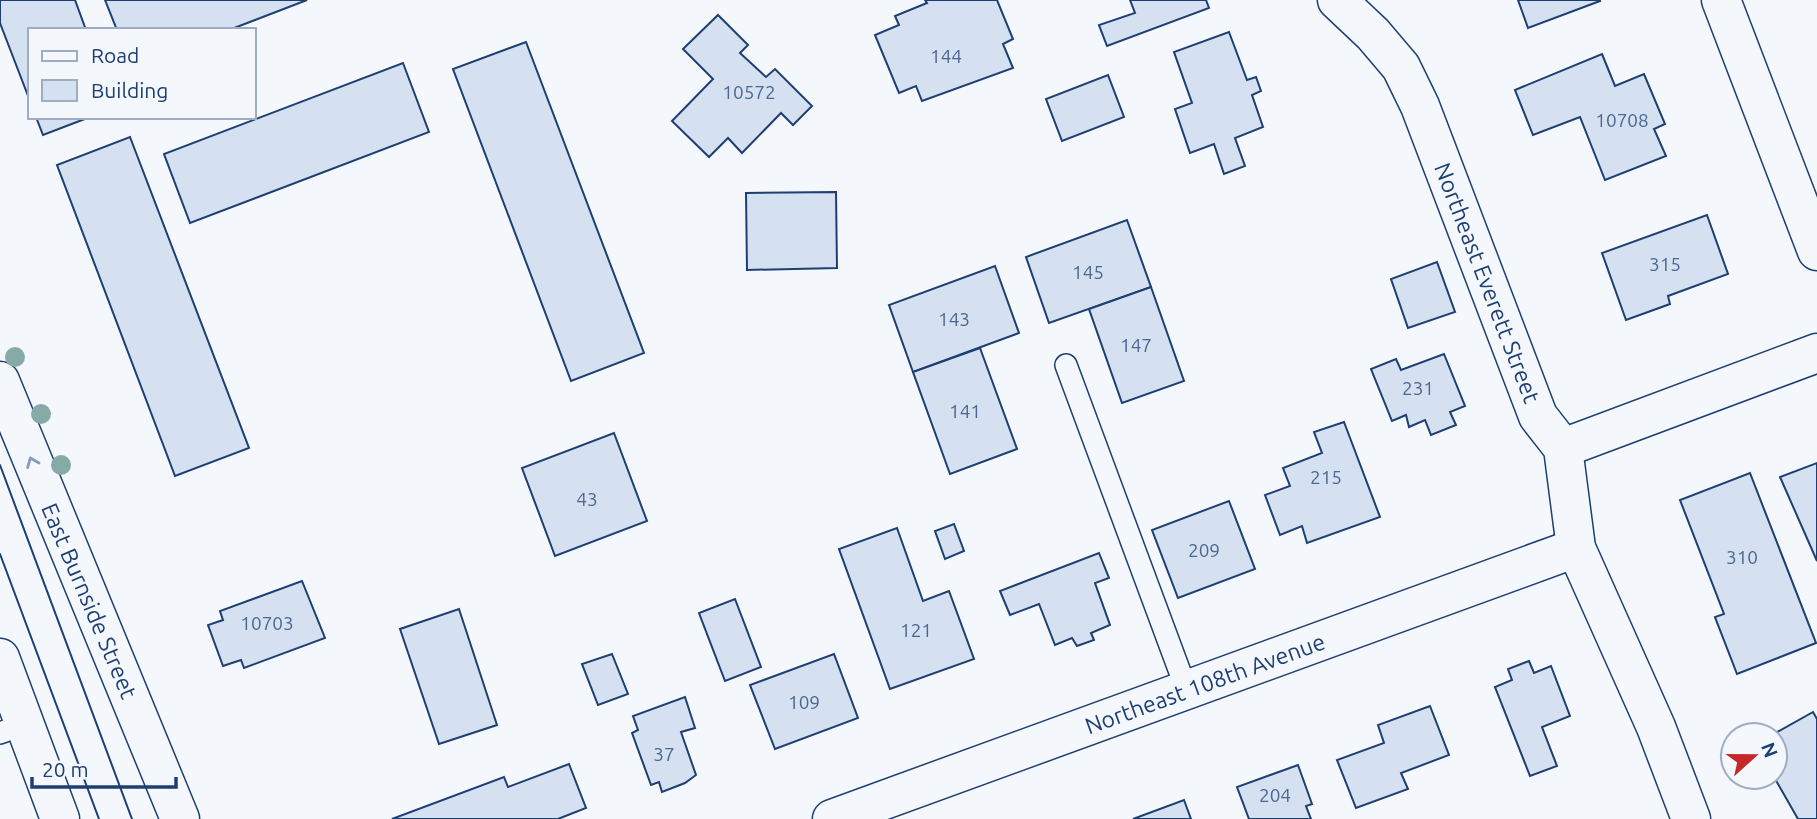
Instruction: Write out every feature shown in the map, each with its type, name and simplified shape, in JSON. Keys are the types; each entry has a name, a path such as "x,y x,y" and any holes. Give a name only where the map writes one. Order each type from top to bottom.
{"street":[{"name":"Northeast Everett Street","path":"1337,0 1401,67 1420,106 1538,416 1563,448"},
{"path":"1721,0 1817,251"},
{"path":"1691,819 1656,727 1576,548 1563,448 1817,353"},
{"name":"East Burnside Street","path":"0,382 180,819"},
{"name":"Northeast 108th Avenue","path":"832,819 1576,548"},
{"path":"0,658 12,728 60,819"}],"lane":[{"path":"1066,365 1187,691"}],"building":[{"path":"0,0 75,0 85,28 28,28 28,96 0,23"},
{"path":"105,0 307,0 234,28 116,28"},
{"path":"925,0 997,0 1013,39 1003,44 1013,68 922,101 916,86 899,93 875,35 899,25 895,16 927,3"},
{"path":"1130,0 1206,0 1209,8 1107,46 1099,25 1135,13"},
{"path":"1518,0 1600,0 1600,1 1528,28"},
{"path":"718,15 748,45 740,53 766,77 775,69 812,106 793,125 781,113 742,153 728,138 709,157 672,121 713,79 683,49"},
{"path":"1229,32 1247,80 1256,77 1261,91 1252,95 1263,127 1235,138 1245,166 1224,174 1214,144 1190,153 1175,109 1192,103 1174,52"},
{"path":"526,42 644,353 571,381 453,69"},
{"path":"1602,54 1615,86 1644,74 1665,124 1654,129 1666,156 1605,180 1580,117 1533,135 1515,90"},
{"path":"403,63 429,132 190,223 164,154"},
{"path":"1108,75 1124,117 1062,141 1046,99"},
{"path":"37,119 85,119 43,135"},
{"path":"130,137 249,448 175,476 57,165"},
{"path":"836,192 837,268 747,270 746,193"},
{"path":"1707,215 1728,274 1668,296 1670,304 1626,320 1602,253"},
{"path":"1127,220 1151,287 1049,323 1026,257"},
{"path":"1437,262 1455,312 1408,328 1391,279"},
{"path":"995,266 1019,333 913,372 889,305"},
{"path":"1151,287 1184,381 1122,403 1089,309"},
{"path":"980,348 1017,449 950,474 913,372"},
{"path":"1444,354 1465,406 1450,412 1456,425 1431,435 1425,420 1409,427 1406,415 1392,421 1371,369 1396,359 1401,370"},
{"path":"1344,422 1380,517 1307,543 1302,526 1280,535 1265,495 1290,486 1283,468 1322,453 1314,432"},
{"path":"614,433 647,521 555,556 522,468"},
{"path":"1817,463 1817,561 1780,477"},
{"path":"1750,473 1816,643 1737,674 1715,617 1724,614 1680,500"},
{"path":"1229,501 1255,569 1178,598 1152,530"},
{"path":"954,524 964,551 945,559 935,531"},
{"path":"897,528 923,601 949,591 974,659 890,689 839,549"},
{"path":"1099,553 1109,578 1095,583 1110,625 1091,633 1094,640 1077,646 1072,638 1055,645 1039,604 1010,615 1000,591"},
{"path":"302,581 325,638 244,668 241,660 223,666 208,625 223,620 220,611"},
{"path":"735,599 761,667 725,681 699,613"},
{"path":"459,609 497,725 439,744 400,629"},
{"path":"612,654 628,694 598,705 582,664"},
{"path":"834,654 858,718 775,749 750,685"},
{"path":"1529,661 1534,673 1551,666 1570,716 1542,727 1557,766 1530,776 1495,687 1512,680 1508,669"},
{"path":"685,697 695,728 681,732 696,775 685,783 662,792 659,782 651,785 632,733 638,730 633,716"},
{"path":"1430,706 1449,755 1401,773 1408,789 1356,808 1337,760 1384,743 1378,725"},
{"path":"1813,712 1817,719 1817,819 1798,819 1782,791 1789,791 1789,725"},
{"path":"569,764 586,808 558,819 392,819 504,777 508,787"},
{"path":"1298,765 1312,804 1306,806 1311,819 1249,819 1237,787"},
{"path":"1184,800 1191,819 1133,819"}],"tram line":[{"path":"0,465 132,819"},
{"path":"0,554 99,819"}]}
